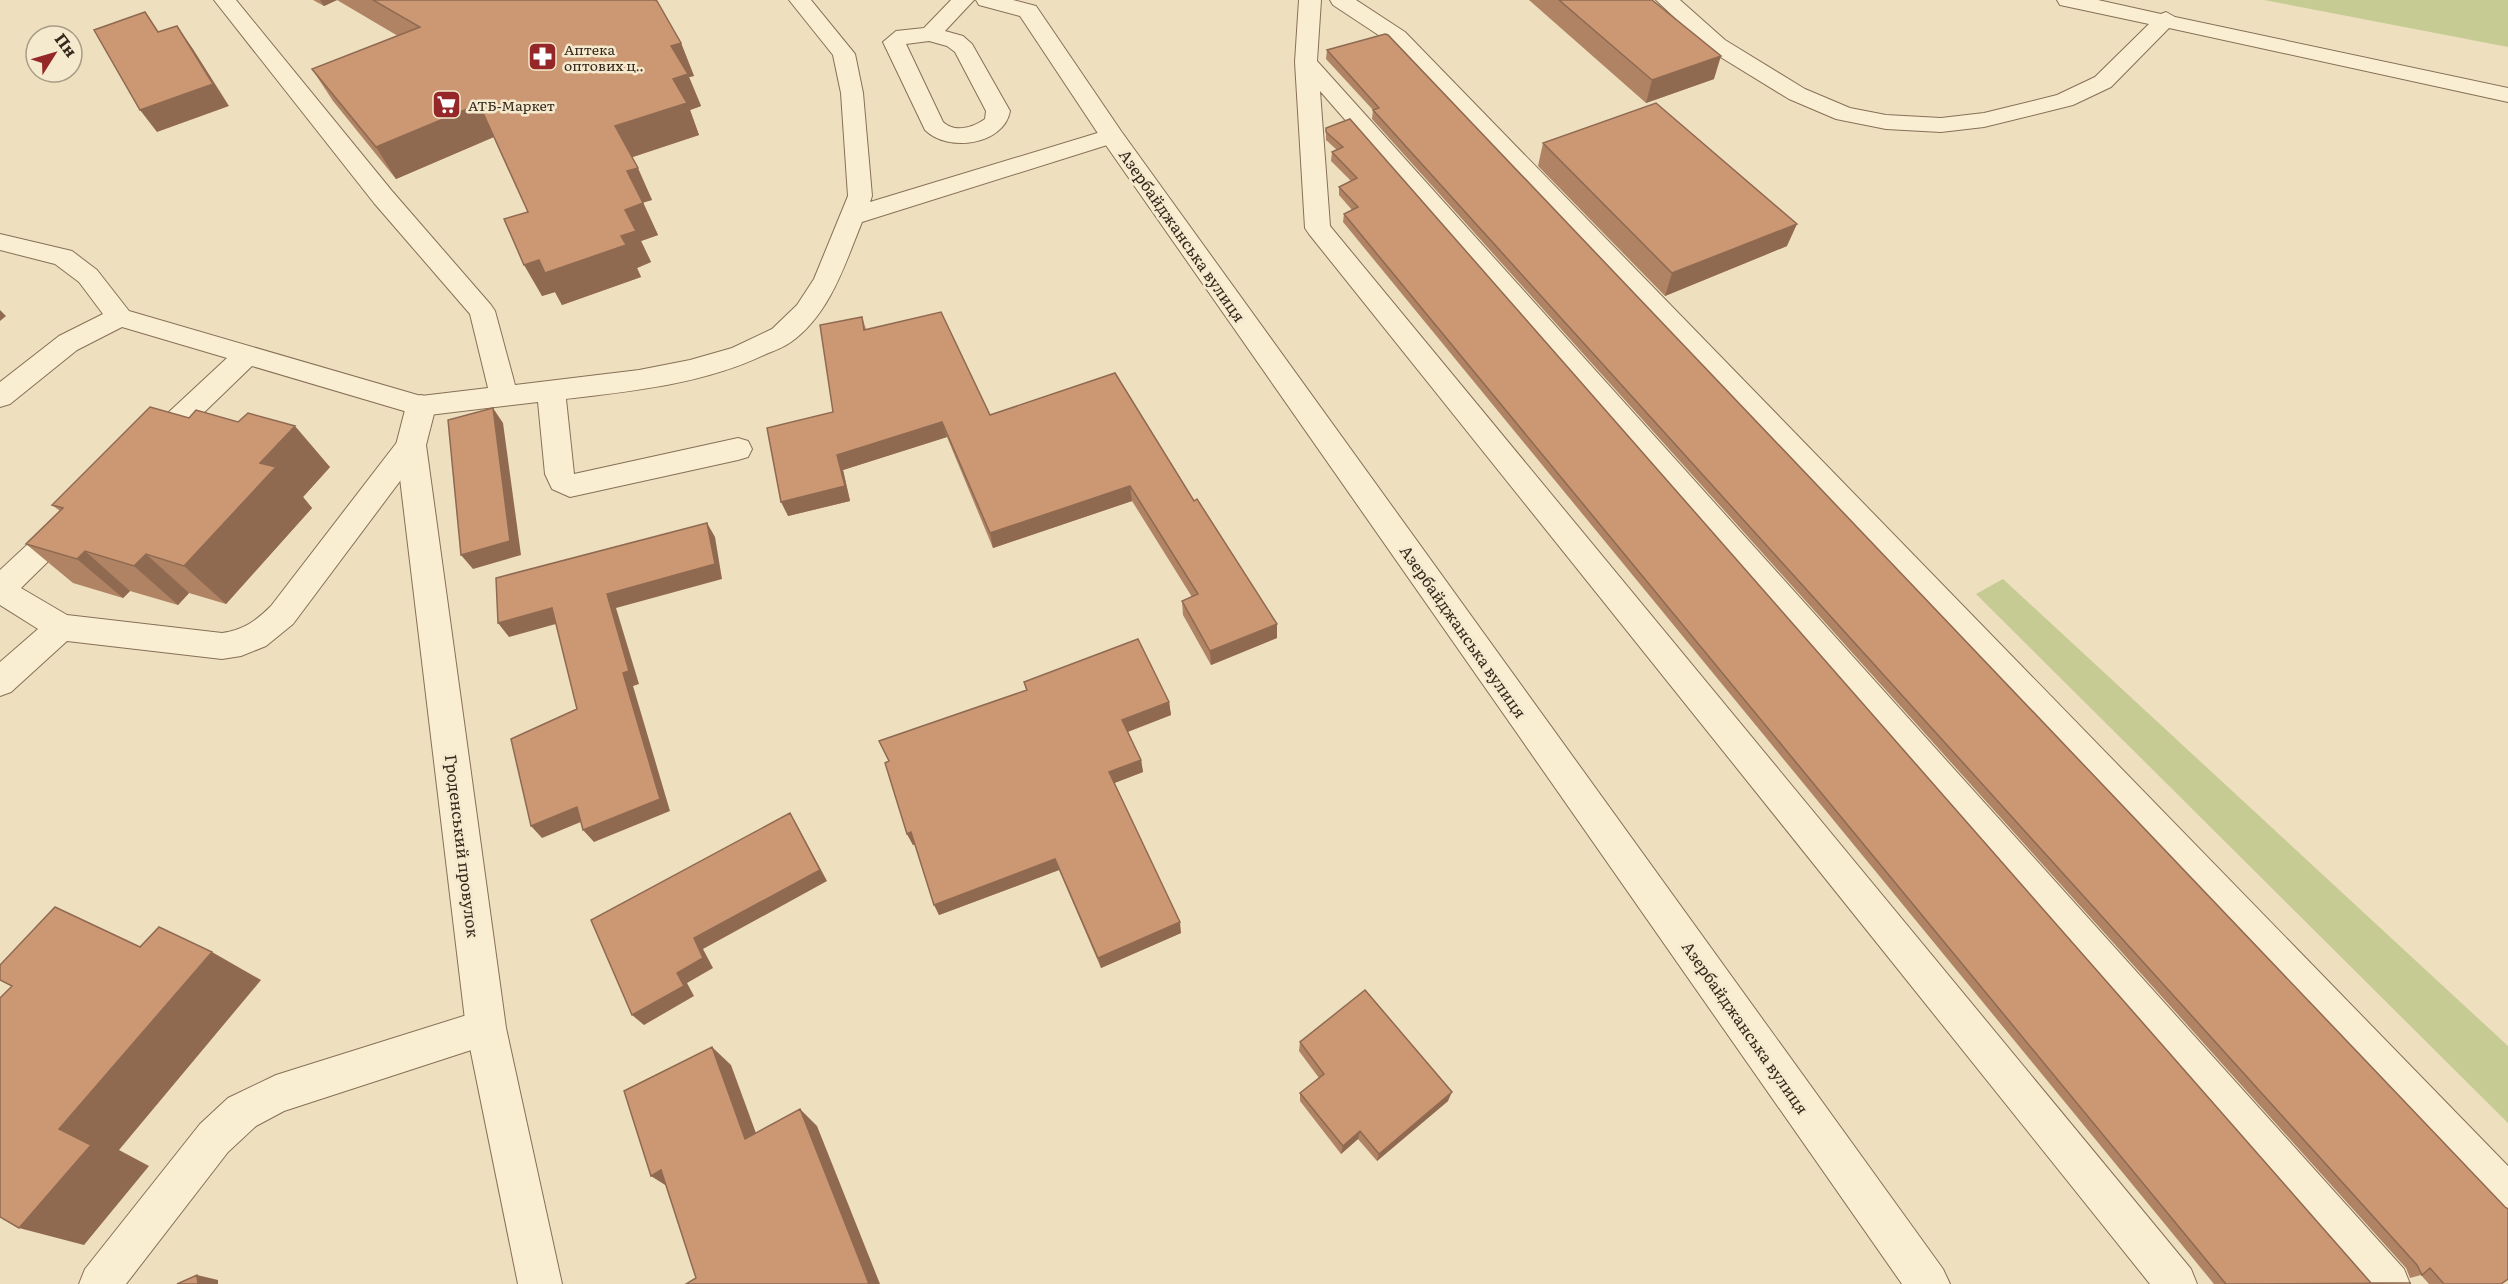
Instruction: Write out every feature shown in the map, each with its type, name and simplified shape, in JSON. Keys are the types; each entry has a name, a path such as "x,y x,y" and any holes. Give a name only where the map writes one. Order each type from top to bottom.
{"street":[{"name":"Азербайджанська вулиця","path":"987,0 1034,6 1112,136 1928,1284"},
{"name":"Гроденський провулок","path":"421,406 411,446 486,1028 540,1284"}],"lane":[{"path":"225,0 384,197 482,310 504,397"},
{"path":"0,242 63,257 88,276 120,317 421,406 551,393 639,380 690,370 741,355 781,336 806,310 826,281 860,196 852,93 844,54 801,0"},
{"path":"930,34 956,41 964,49 998,111 996,122 990,127 960,135 947,136 938,132 894,42 904,36 930,34 963,0"},
{"path":"1310,0 1306,62 1318,228 2176,1284"},
{"path":"1341,0 1397,37 2508,1195"},
{"path":"1667,0 1717,45 1797,94 1844,114 1886,122 1941,125 1984,120 2065,100 2112,74 2166,19"},
{"path":"2068,0 2166,19 2508,95"},
{"path":"1306,62 2389,1284"},
{"path":"853,216 1112,136"},
{"path":"0,397 68,343 120,317"},
{"path":"136,459 247,354"},
{"path":"551,393 559,474 562,481 570,486 738,449"},
{"path":"85,508 0,590 61,627 222,646 242,644 266,632 282,615 411,446"},
{"path":"0,682 61,627"},
{"path":"100,1284 213,1138 242,1112 276,1094 486,1028"}],"green space":[{"path":"2264,0 2508,0 2508,47"},
{"path":"2003,579 2508,1046 2508,1123 1976,594"}],"building":[{"path":"373,0 657,1 681,43 671,46 688,74 673,79 687,103 615,126 638,168 627,171 643,203 625,210 636,231 621,236 626,245 545,273 539,260 524,265 504,219 528,212 479,104 376,147 312,69 420,27"},
{"path":"1559,0 1652,0 1721,56 1652,80"},
{"path":"145,12 158,32 177,26 213,84 140,110 94,30"},
{"path":"1385,34 2508,1209 2508,1279 2501,1284 2444,1284 2430,1268 2422,1275 2417,1265 1373,110 1379,108 1327,50"},
{"path":"1656,103 1797,224 1672,273 1543,143"},
{"path":"1350,119 2371,1283 2411,1283 2226,1284 1344,214 1358,207 1339,187 1357,178 1332,152 1343,147 1326,132 1326,128"},
{"path":"941,312 990,415 1115,373 1194,501 1197,499 1277,624 1210,651 1182,601 1198,594 1130,486 990,533 942,422 837,455 845,486 781,502 767,428 833,412 820,325 862,317 864,330"},
{"path":"150,407 189,418 196,410 238,422 248,413 295,426 260,463 276,467 184,566 146,554 134,566 85,551 77,559 26,544 63,508 52,505"},
{"path":"493,408 510,541 461,555 448,420"},
{"path":"707,523 715,564 607,594 629,671 623,673 660,799 583,830 577,807 531,826 511,739 577,709 552,608 498,623 496,578"},
{"path":"1138,639 1169,702 1122,720 1141,760 1109,772 1180,922 1098,958 1055,859 934,905 911,832 907,834 885,763 889,761 879,741 1027,690 1024,682"},
{"path":"790,813 820,870 694,938 703,958 677,973 684,986 632,1015 591,920"},
{"path":"55,907 140,947 159,927 212,952 59,1129 91,1145 19,1228 0,1217 0,998 12,986 0,980 0,965"},
{"path":"1365,990 1452,1092 1379,1154 1360,1131 1343,1146 1300,1093 1324,1074 1300,1042"},
{"path":"712,1047 745,1139 800,1109 869,1284 686,1284 696,1278 661,1170 651,1176 624,1091"},
{"path":"197,1275 198,1284 177,1284"}],"place":[{"name":"Аптека оптових ц‥","path":"543,57"},
{"name":"АТБ-Маркет","path":"447,105"}]}
